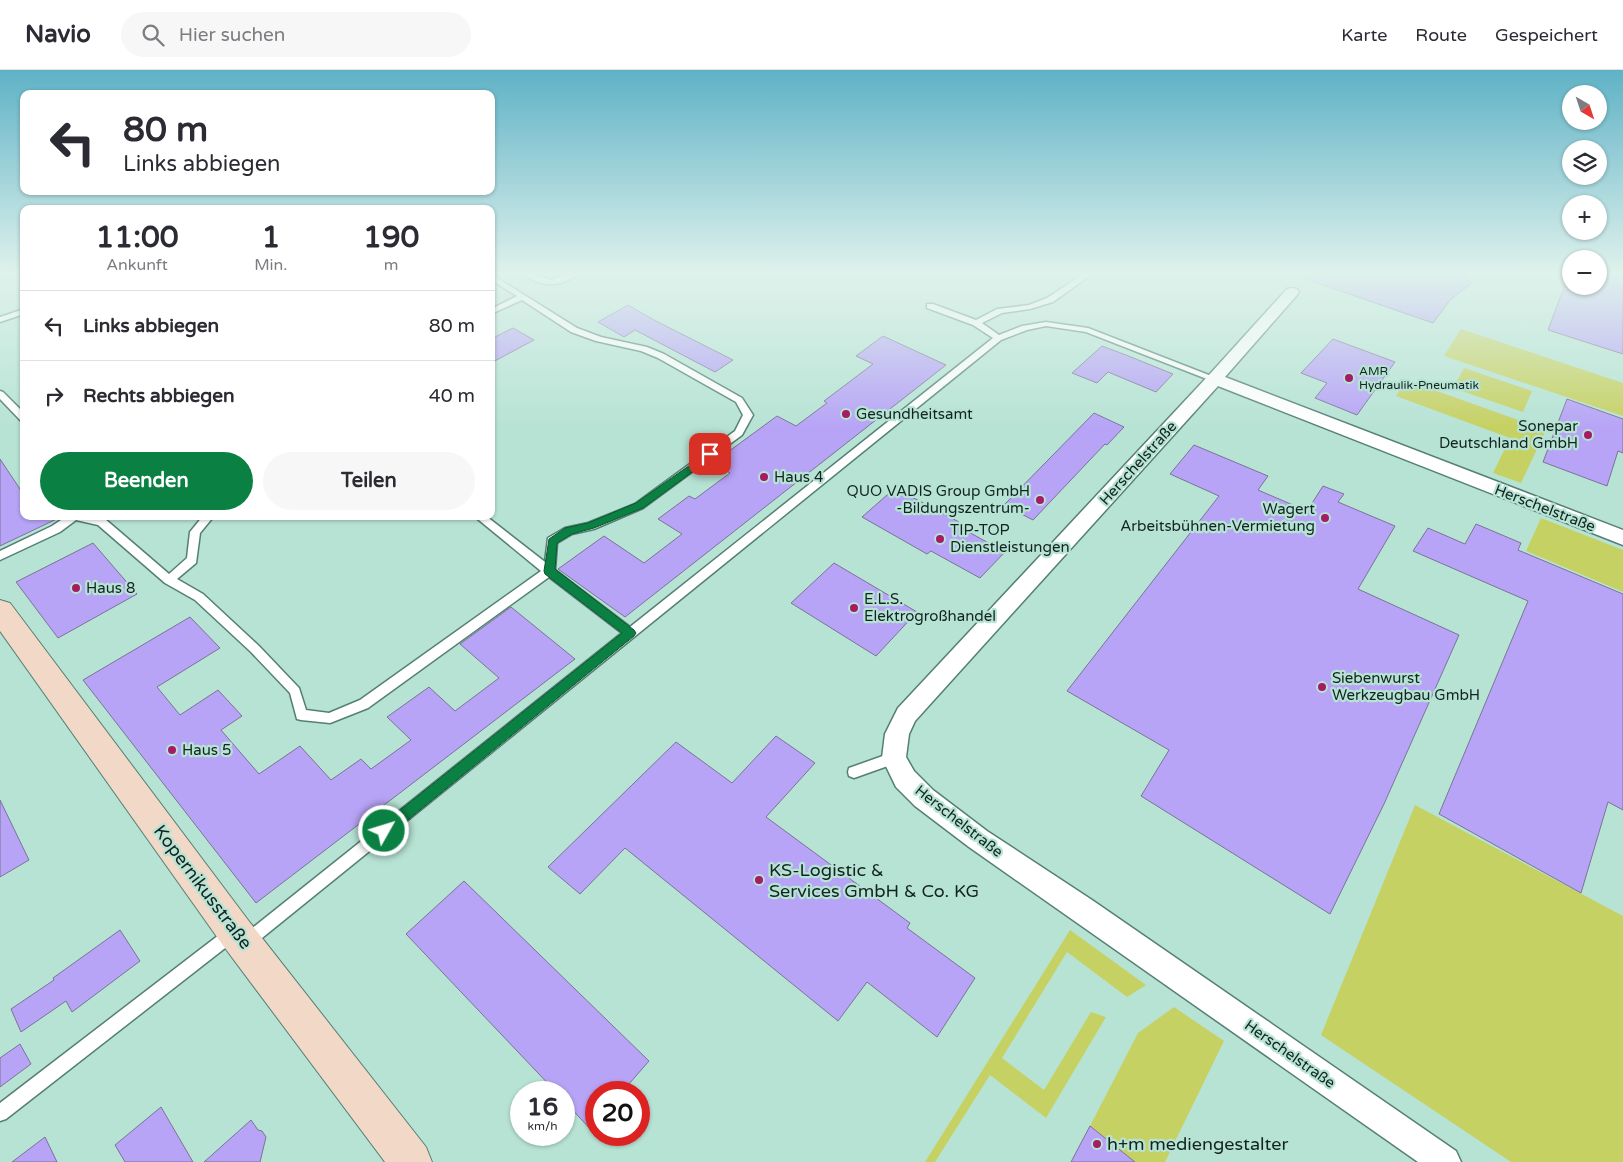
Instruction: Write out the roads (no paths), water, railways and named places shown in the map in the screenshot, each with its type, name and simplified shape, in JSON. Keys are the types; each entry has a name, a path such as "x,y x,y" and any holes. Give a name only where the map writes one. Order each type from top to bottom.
{"street":[{"name":"Herschelstraße","path":"1262,325 906,715 897,734 894,758 905,779 924,798 978,839 1445,1162"},
{"name":"Herschelstraße","path":"1215,378 1623,538"},
{"name":"Kopernikusstraße","path":"0,610 240,937 411,1162"}],"lane":[{"path":"92,520 101,522 169,580 199,597 255,649 295,691 301,715 330,718 364,704 549,571 552,542 569,531 590,526 639,506 739,433 748,415 739,400 661,356 644,349 599,339 566,325"},
{"path":"979,325 998,338"},
{"path":"0,1113 240,937 630,633 998,338 1025,328 1041,325"},
{"path":"1053,325 1088,330 1215,378"},
{"path":"0,394 20,415"},
{"path":"0,556 56,529 68,520"},
{"path":"169,580 192,560 195,532 206,520"},
{"path":"484,520 630,633"},
{"path":"854,772 894,758"}],"place":[{"name":"AMR Hydraulik-Pneumatik","path":"1349,378"},
{"name":"Gesundheitsamt","path":"846,414"},
{"name":"Sonepar Deutschland GmbH","path":"1588,435"},
{"name":"Haus 4","path":"764,477"},
{"name":"QUO VADIS Group GmbH -Bildungszentrum-","path":"1040,500"},
{"name":"Wagert Arbeitsbühnen-Vermietung","path":"1325,518"},
{"name":"TIP-TOP Dienstleistungen","path":"940,539"},
{"name":"Haus 8","path":"76,588"},
{"name":"E.L.S. Elektrogroßhandel","path":"854,608"},
{"name":"Siebenwurst Werkzeugbau GmbH","path":"1322,687"},
{"name":"Haus 5","path":"172,750"},
{"name":"KS-Logistic & Services GmbH & Co. KG","path":"759,880"},
{"name":"h+m mediengestalter","path":"1097,1144"}]}
